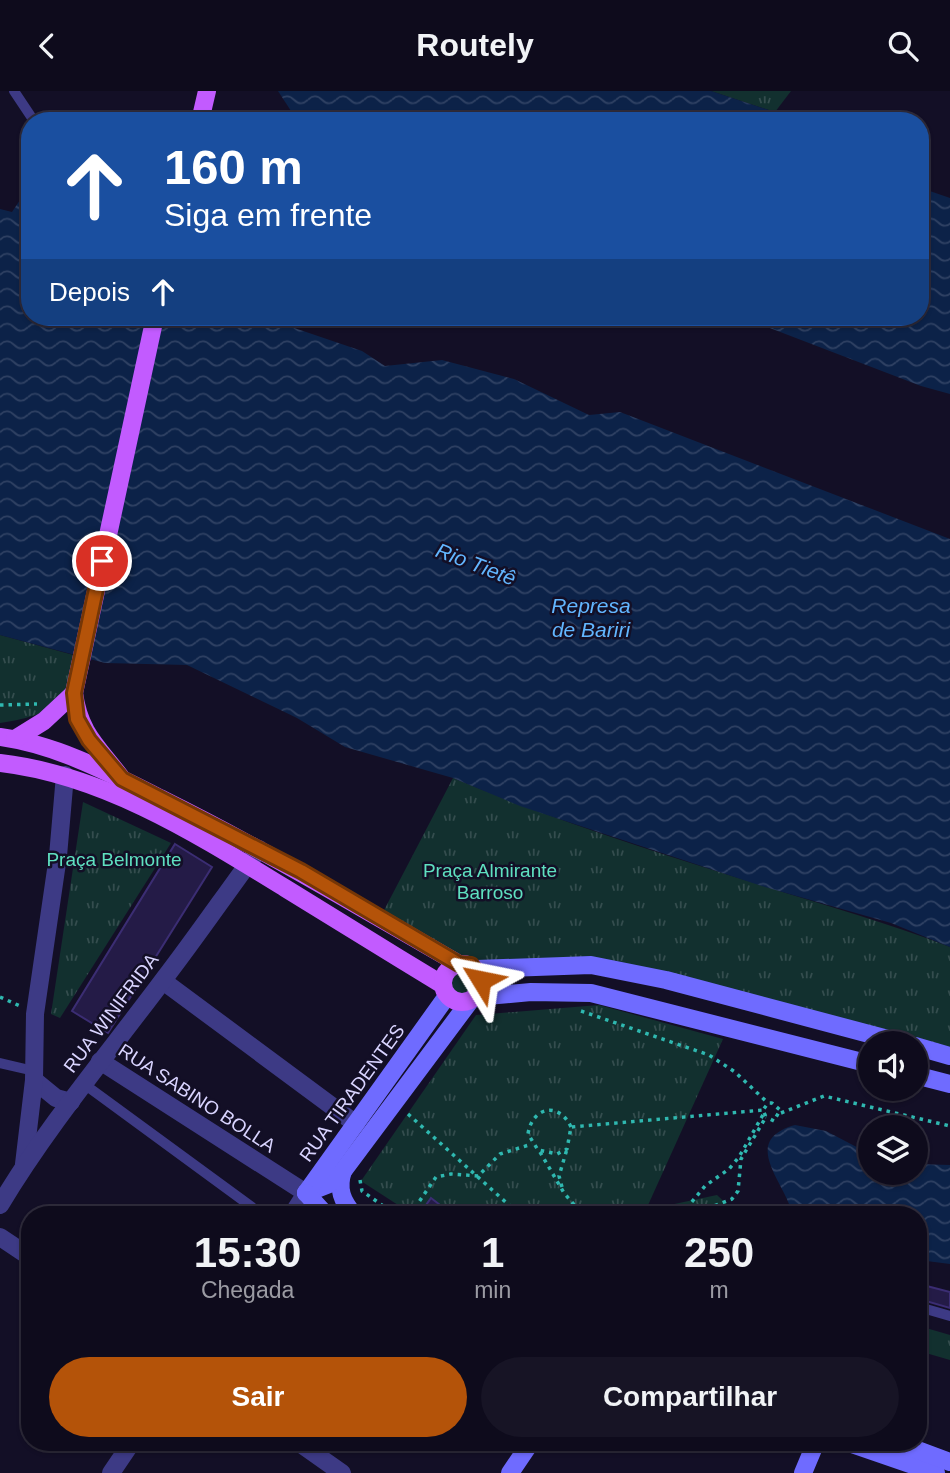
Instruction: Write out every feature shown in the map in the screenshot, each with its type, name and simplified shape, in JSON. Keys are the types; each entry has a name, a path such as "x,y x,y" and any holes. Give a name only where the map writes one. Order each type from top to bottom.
{"main road":[{"path":"202,112 207,91"},
{"path":"122,779 89,740 77,719 74,693 153,326"},
{"path":"8,739 44,721 74,693"},
{"path":"8,739 61,754 122,779 259,849 467,966 481,986 473,999"},
{"path":"0,763 65,775 111,793 247,865 445,991 454,1000 531,992 591,993 858,1061"},
{"path":"445,991 448,969 467,966 591,965 666,980 858,1031"},
{"name":"RUA TIRADENTES","path":"306,1193 445,991"},
{"name":"RUA TIRADENTES","path":"343,1171 473,999"},
{"path":"928,1050 950,1056"},
{"path":"928,1078 950,1084"},
{"path":"306,1193 329,1184 343,1171"},
{"path":"343,1171 340,1180 342,1201 346,1206"},
{"name":"RUA SABINO BOLLA","path":"306,1193 318,1206"},
{"path":"510,1473 525,1451"},
{"path":"803,1473 812,1451"},
{"path":"872,1451 936,1473"},
{"path":"920,1451 950,1462"}],"street":[{"path":"23,1167 34,1076 36,1014 58,856 65,775"},
{"name":"RUA WINIFRIDA","path":"0,1205 23,1167 100,1061 163,981 259,849"},
{"path":"163,981 356,1124"},
{"name":"RUA SABINO BOLLA","path":"100,1061 306,1193"},
{"path":"34,1076 56,1098 71,1102"},
{"name":"RUA TIRADENTES","path":"298,1206 306,1193"},
{"path":"0,1237 21,1251"},
{"path":"111,1473 126,1451"},
{"path":"311,1451 342,1473"}],"lane":[{"path":"14,91 28,112"},
{"path":"0,1063 34,1076"},
{"path":"84,1084 250,1206"},
{"path":"927,1309 950,1316"}],"path":[{"path":"0,705 29,706 46,701"},
{"path":"573,1008 709,1055 734,1072 781,1113"},
{"path":"571,1128 764,1113 775,1121 781,1113 824,1096 950,1126"},
{"path":"396,1103 510,1206"},
{"path":"714,1206 732,1199 738,1191 741,1159 768,1103"},
{"path":"564,1193 559,1176 571,1128 561,1112 538,1114 530,1121 528,1134 531,1144 538,1150 564,1193 575,1206"},
{"path":"688,1206 705,1186 729,1170 764,1113"},
{"path":"416,1206 436,1177 451,1174 478,1176 500,1154 531,1144"},
{"path":"538,1150 557,1154 567,1149"},
{"path":"362,1177 362,1191 383,1206"}],"green space":[{"path":"711,91 791,91 775,112"},
{"path":"0,635 77,656 67,687 53,706 31,716 0,723"},
{"name":"Praça Almirante Barroso","path":"453,778 607,835 881,922 950,947 950,1053 928,1048 928,1031 858,1031 561,960 467,962 380,918"},
{"name":"Praça Belmonte","path":"83,802 171,843 60,1018 51,1014"},
{"path":"461,965 473,970 478,982 473,994 461,999 449,994 444,982 449,970"},
{"path":"599,1005 723,1039 648,1206 400,1206 361,1181 476,1015"},
{"path":"717,1195 729,1206 665,1206"},
{"path":"927,1328 950,1335 950,1360 927,1353"}],"water":[{"path":"278,91 711,91 775,112 292,112"},
{"path":"929,191 950,198 950,394 921,386 764,326 929,326"},
{"name":"Represa de Bariri","path":"21,198 21,326 288,326 362,351 385,366 442,360 514,379 589,415 620,412 950,539 950,947 891,923 765,887 520,806 453,778 345,747 297,718 187,665 105,663 0,635 0,209 12,212"},
{"path":"795,1125 826,1131 858,1148 858,1185 928,1185 928,1164 950,1165 950,1264 927,1261 927,1206 789,1206 770,1164 770,1141 778,1132"}],"building":[{"path":"175,844 212,867 108,1033 72,1011"},
{"path":"431,1198 441,1206 425,1206"},
{"path":"927,1286 950,1292 950,1308 927,1301"}],"route":[{"path":"102,561 74,693 77,719 89,740 122,779 301,871 459,964 471,965 480,974 481,980"}],"water label":[{"name":"Rio Tietê","path":"476,564"}]}
